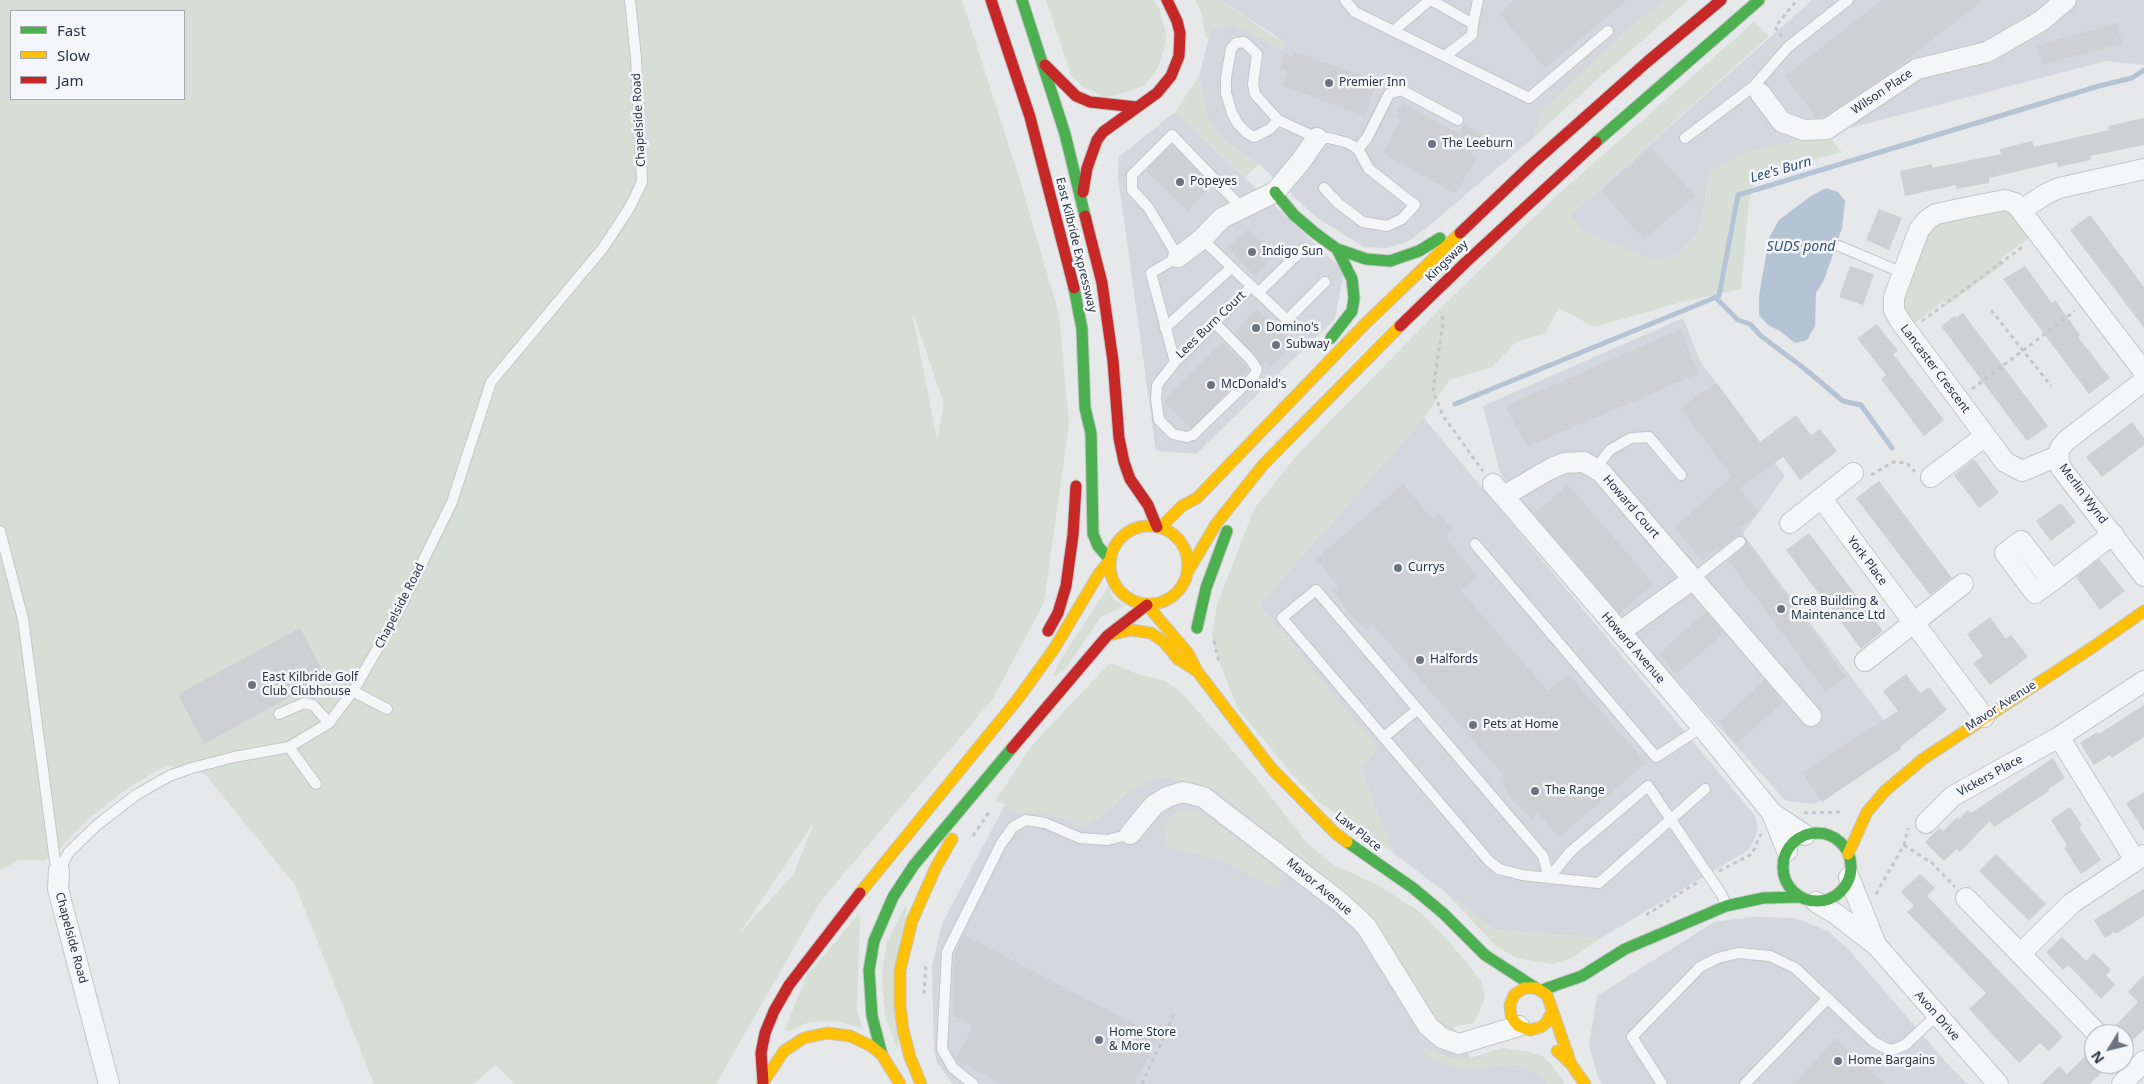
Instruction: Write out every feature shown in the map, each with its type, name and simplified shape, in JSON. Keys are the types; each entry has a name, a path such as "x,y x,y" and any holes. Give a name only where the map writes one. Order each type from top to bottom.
{"main road":[{"name":"East Kilbride Expressway","path":"991,0 1030,117 1072,280 1082,328 1085,408 1091,433 1093,534 1098,546 1110,560"},
{"name":"East Kilbride Expressway","path":"1022,0 1043,62 1082,198 1104,293 1113,361 1119,438 1124,462 1130,479 1148,505 1159,527"},
{"path":"1082,198 1087,168 1097,140 1103,132 1165,85 1172,76 1179,56 1180,33 1178,21 1167,0"},
{"name":"Kingsway","path":"1159,527 1182,506 1197,498 1208,488 1257,434 1365,324 1483,210 1578,122 1721,0"},
{"name":"Kingsway","path":"1188,573 1216,524 1263,466 1299,428 1472,257 1587,150 1759,0"},
{"path":"1043,62 1066,88 1076,96 1090,102 1136,107"},
{"path":"1275,192 1314,233 1337,249 1366,259 1390,262 1419,251 1483,210"},
{"path":"1257,434 1352,311 1354,298 1352,279 1337,249"},
{"path":"1079,446 1085,408"},
{"path":"1034,674 1042,642 1058,613 1066,586 1073,535 1077,476"},
{"path":"1197,628 1206,588 1223,543 1235,501"},
{"path":"900,1084 882,1054 872,1016 869,970 882,888 1034,674 1054,649 1098,575 1110,560 1116,542 1128,532 1140,526 1151,525 1174,534 1181,542 1188,557 1188,573 1200,642"},
{"path":"1110,560 1112,578 1122,594 1138,603 1162,602 1176,594 1188,573"},
{"path":"762,1083 761,1053 767,1027 781,998 802,966 882,888 914,865 969,798 1031,714 1107,636 1147,604"},
{"name":"Law Place","path":"1147,604 1188,653 1197,671 1272,769 1335,833 1359,852 1413,888 1444,914 1485,955 1539,989 1556,1003 1571,1064"},
{"name":"Mavor Avenue","path":"1848,854 1867,812 1885,791 1923,759 2144,612"},
{"path":"1107,636 1131,630 1151,633 1164,642 1178,659 1197,671"},
{"name":"Law Place","path":"1209,668 1231,714"},
{"path":"921,1084 910,1057 903,1030 900,988 902,958 912,921 921,898 961,824 969,798"},
{"name":"Mavor Avenue","path":"1828,835 1867,812"},
{"path":"1625,949 1726,906 1763,898 1827,900 1837,895 1844,887 1850,877 1851,866 1848,854 1836,839 1817,833 1805,835 1798,839 1769,874"},
{"path":"1785,857 1783,874 1786,883 1792,891 1808,900"},
{"path":"1708,898 1734,892"},
{"path":"1582,976 1539,989 1524,988 1518,991 1519,1016 1546,1023 1556,1003 1582,976 1625,949 1661,921"},
{"name":"Law Place","path":"1485,955 1519,1016 1571,1064 1585,1084"},
{"path":"762,1083 784,1051 797,1042 817,1034 834,1033 860,1039 882,1054"}],"street":[{"name":"Wilson Place","path":"1757,89 1782,122 1804,130 1827,129 1917,69 1987,52 2041,21 2066,0"},
{"path":"1178,257 1202,239 1222,218 1241,207 1275,192 1317,138"},
{"path":"2021,210 2059,188 2144,168"},
{"name":"Lancaster Crescent","path":"2058,456 2022,470 2005,462 1907,332 1896,314 1893,302 1919,230 1926,220 1936,214 2005,200 2014,203 2040,234 2144,372"},
{"name":"Merlin Wynd","path":"2144,381 2066,440 2060,448 2058,456 2061,468 2144,576"},
{"path":"1932,477 1985,436"},
{"name":"Howard Court","path":"1498,490 1564,463 1584,462 1600,472 1811,716"},
{"path":"1790,523 1853,474"},
{"name":"Howard Avenue","path":"1498,490 1702,727 1772,813 1805,835"},
{"name":"York Place","path":"1822,499 1984,717"},
{"path":"2052,581 2113,534"},
{"path":"1620,632 1693,579"},
{"path":"1865,661 1963,584"},
{"name":"Vickers Place","path":"1918,823 1953,796 2059,737 2144,681"},
{"path":"2020,954 2072,903 2140,858 2059,737"},
{"name":"Mavor Avenue","path":"1130,834 1154,805 1167,796 1184,792 1204,797 1317,884 1366,926 1428,1026 1442,1038 1459,1044 1480,1038 1519,1016"},
{"name":"Howard Avenue","path":"1772,813 1785,857"},
{"name":"Chapelside Road","path":"59,870 58,889 109,1084"},
{"name":"Avon Drive","path":"1850,877 1876,946"},
{"path":"1966,898 2088,1024"},
{"name":"Avon Drive","path":"1808,900 1836,914 1876,946 1998,1084"}],"lane":[{"name":"Chapelside Road","path":"59,870 69,852 97,825 136,794 169,776 234,757 289,747 329,723 353,691 393,622 452,502 491,382 603,248 630,207 642,182 636,58 630,0"},
{"path":"1345,0 1355,12 1530,98 1608,31"},
{"path":"1393,31 1430,0 1473,24"},
{"path":"1445,56 1472,35 1478,0"},
{"path":"1684,138 1757,89 1788,47 1848,0"},
{"path":"1278,120 1270,129 1254,137 1247,134 1235,119 1226,93 1226,77 1231,49 1236,43 1244,42 1257,54 1253,84 1255,94 1278,120 1317,138 1329,138 1358,149 1369,169 1415,205 1402,219 1387,226 1363,222 1338,203 1324,188"},
{"path":"1358,149 1367,138 1389,94 1401,90 1458,120"},
{"path":"1178,257 1148,208 1132,190 1132,175 1172,135 1241,207"},
{"name":"Lees Burn Court","path":"1178,257 1151,273 1174,362 1214,322 1255,289 1202,239"},
{"path":"1840,246 1903,273"},
{"path":"1303,249 1255,289 1287,320 1325,282"},
{"path":"1164,328 1231,268"},
{"path":"1174,362 1157,385 1158,420 1173,434 1186,437 1193,435 1254,376 1257,369 1250,359 1214,322"},
{"path":"1595,469 1610,450 1631,438 1649,437 1681,475"},
{"path":"0,531 23,619 55,861 59,870"},
{"path":"1693,579 1740,542"},
{"path":"1475,544 1656,757 1702,727"},
{"path":"1550,878 1543,856 1316,590 1282,618 1489,861 1499,869 1550,878 1599,883 1670,818 1705,789"},
{"path":"353,691 387,709"},
{"path":"1017,700 1031,714"},
{"path":"278,714 304,703 313,705 329,723"},
{"path":"1384,737 1418,708"},
{"path":"289,747 316,784"},
{"path":"1550,878 1570,852 1648,786 1670,818 1734,892 1726,906"},
{"path":"973,1084 953,1068 942,1049 947,952 1001,844 1013,827 1026,820 1045,823 1080,838 1108,840 1130,834"},
{"path":"1662,1084 1632,1037 1700,967 1718,958 1738,953 1770,956 1796,968 1874,1042 1887,1048 1895,1049 1905,1045 1936,1016"},
{"path":"1745,1084 1828,998"}],"path":[{"path":"1788,47 1775,27 1797,0"},
{"path":"1907,332 2040,234"},
{"path":"1958,400 2090,300"},
{"path":"1991,310 2051,386"},
{"path":"1443,322 1433,390 1443,416 1498,490"},
{"path":"1853,474 1866,478 1892,462 1907,463 1921,479 1932,477"},
{"path":"1212,635 1221,667"},
{"path":"1864,914 1918,823"},
{"path":"1904,845 1932,863 1966,898"},
{"path":"1142,1084 1175,1012"}],"shaded area":[{"path":"0,0 962,0 1018,174 1059,314 1069,424 1044,603 992,700 820,902 716,1084 515,1084 496,1065 473,1084 374,1084 295,885 205,774 167,765 128,788 87,820 61,847 45,860 19,860 0,870","holes":["913,317 944,404 937,440","814,822 794,874 741,932 741,931"]},
{"path":"1046,0 1153,0 1159,8 1166,33 1165,45 1158,68 1145,85 1127,92 1105,97 1083,87 1071,75"},
{"path":"1195,0 1221,0 1274,37 1286,43 1281,50 1235,25 1211,29 1209,37 1205,37 1202,13"},
{"path":"1221,0 1666,0 1641,18 1544,109 1533,138 1425,229 1409,241 1388,248 1364,247 1317,218 1259,164 1226,142 1209,122 1199,76 1211,29 1235,25 1281,49 1286,43"},
{"path":"1666,0 1689,0 1533,138 1544,109 1641,18"},
{"path":"1812,0 2144,0 2144,65 2106,61 1827,134 1748,152 1710,171 1699,233 1677,255 1654,261 1582,231 1570,215"},
{"path":"1754,22 1769,36 1570,215 1582,231 1654,261 1677,255 1699,233 1710,171 1748,152 1827,134 1842,152 1757,174 1749,201 1741,289 1682,302 1594,327 1559,308 1545,333 1516,342 1491,368 1450,379 1424,418 1259,605 1378,747 1361,768 1377,813 1395,854 1319,802 1291,773 1238,709 1218,659 1212,635 1217,605 1254,509 1298,454 1440,309 1553,199"},
{"path":"1199,76 1209,122 1226,142 1259,164 1245,177 1175,112"},
{"path":"1175,112 1344,271 1335,319 1196,454 1156,451 1118,177 1119,157"},
{"path":"2004,208 2011,210 2031,237 2000,259 2004,264 1947,305 1944,301 1912,325 1902,309 1901,294 1926,229 1939,222"},
{"path":"1683,318 1700,361 1785,476 1743,534 1902,744 1815,804 1786,801 1521,509 1500,472 1483,406"},
{"path":"1424,418 1755,816 1758,830 1750,849 1601,938 1495,930 1395,854 1377,813 1361,767 1377,747 1259,605"},
{"path":"1108,587 1114,600 1124,606 1101,617 1065,669 1054,676 1058,664"},
{"path":"1110,663 1140,675 1164,680 1180,691 1260,782 1305,841 1332,864 1378,885 1420,912 1449,942 1481,980 1485,998 1474,1023 1453,1027 1434,1019 1387,940 1330,880 1214,788 1156,776 1128,792 1086,826 1045,813 1020,813 996,800 1032,745"},
{"path":"1156,776 1214,788 1330,880 1387,940 1434,1019 1453,1027 1470,1058 1503,1048 1529,1052 1543,1057 1565,1084 953,1084 937,1063 934,1050 932,966 942,924 1005,805 1020,813 1045,813 1086,826 1128,792"},
{"path":"1181,808 1205,814 1286,877 1277,889 1223,861 1165,846 1164,823"},
{"path":"1446,893 1495,930 1601,938 1572,958 1552,964 1516,958 1495,945"},
{"path":"906,905 898,1050 885,1015 882,973 887,942"},
{"path":"858,915 860,919 857,1010 862,1028 836,1021 809,1022 790,1031 785,1029 807,975"},
{"path":"1752,917 1795,918 1828,931 1848,949 1953,1070 1968,1084 1603,1084 1598,1078 1589,1045 1597,996 1714,922"},
{"path":"1417,1045 1448,1056 1470,1058 1503,1048 1529,1052 1543,1057 1552,1065 1565,1084 1547,1084 1541,1076 1518,1065 1461,1069 1436,1061"}],"water":[{"name":"SUDS pond","path":"1826,188 1838,192 1845,201 1842,228 1824,280 1816,293 1815,326 1807,340 1795,343 1780,331 1768,325 1759,315 1759,296 1769,238 1779,220 1811,196"}],"building":[{"path":"1514,0 1627,0 1545,68 1499,13"},
{"path":"1882,0 1983,0 1884,77 1823,117 1816,118 1785,76"},
{"path":"2116,23 2122,43 2043,65 2037,46"},
{"name":"Premier Inn","path":"1293,51 1377,81 1365,116 1282,86 1288,71 1280,69 1285,54 1292,56"},
{"name":"The Leeburn","path":"1403,103 1459,134 1464,124 1482,134 1470,155 1476,158 1456,194 1382,153 1401,119 1397,118 1397,112"},
{"path":"2144,118 2144,145 2090,156 2091,160 2058,167 2057,162 1989,178 1989,183 1956,189 1956,185 1905,196 1900,171 1932,164 1932,168 2001,154 2000,149 2032,141 2034,147 2109,130 2108,126"},
{"path":"1172,145 1212,186 1187,211 1146,171"},
{"path":"1651,147 1695,196 1644,239 1601,191"},
{"path":"1879,209 1902,218 1889,250 1866,240"},
{"path":"2090,215 2144,287 2144,328 2070,230"},
{"name":"Indigo Sun","path":"1248,229 1275,256 1255,276 1228,248"},
{"path":"1850,266 1874,274 1863,305 1839,297"},
{"path":"2025,266 2052,303 2055,300 2080,335 2078,337 2110,378 2089,394 2003,279"},
{"path":"1257,309 1293,344 1270,367 1265,363 1262,365 1234,333"},
{"path":"1963,313 2048,426 2027,441 1941,326"},
{"path":"1877,324 1898,351 1893,354 1944,420 1924,436 1881,379 1886,375 1857,338"},
{"path":"1681,329 1698,374 1527,447 1505,406"},
{"name":"McDonald's","path":"1224,343 1249,370 1191,428 1164,401 1218,346 1220,348"},
{"path":"1717,383 1760,442 1796,415 1811,435 1820,429 1837,451 1800,480 1783,457 1739,489 1759,512 1739,529 1745,537 1736,536 1702,560 1674,528 1732,476 1680,408"},
{"path":"2132,422 2144,438 2144,445 2102,477 2086,457"},
{"path":"1974,459 1999,493 1979,508 1954,475"},
{"path":"1879,481 1952,578 1930,595 1856,498"},
{"path":"1403,484 1431,518 1439,514 1453,530 1446,538 1477,576 1461,591 1548,691 1568,674 1646,763 1559,837 1537,812 1533,819 1513,801 1498,778 1504,776 1372,624 1368,631 1350,615 1333,590 1339,588 1316,559"},
{"path":"1568,485 1654,584 1620,613 1534,514"},
{"path":"2061,503 2076,522 2051,541 2036,521"},
{"path":"1809,533 1883,631 1861,649 1786,550"},
{"path":"1745,537 1846,677 1825,691 1728,560 1746,545"},
{"path":"2099,559 2125,591 2100,610 2076,577"},
{"path":"1706,612 1724,633 1676,674 1659,653"},
{"path":"1990,617 2006,639 2011,635 2028,657 1990,685 1973,663 1983,656 1967,634"},
{"name":"East Kilbride Golf Club Clubhouse","path":"300,628 326,677 204,744 178,694"},
{"path":"1906,674 1920,693 1929,687 1947,710 1900,747 1901,749 1822,802 1802,772 1898,711 1883,691"},
{"path":"1765,680 1783,702 1736,744 1719,722"},
{"path":"2144,705 2144,737 2112,758 2110,755 2094,765 2080,743 2097,732 2099,734"},
{"path":"2053,758 2065,778 2048,789 2049,791 1994,827 1990,821 1960,852 1957,849 1944,861 1925,842 1939,828 1943,831 1957,817 1959,819 1968,810 1971,813"},
{"path":"2144,792 2144,831 2126,803"},
{"path":"2070,807 2082,825 2079,827 2101,860 2081,874 2064,848 2067,845 2051,820"},
{"path":"1996,854 2046,904 2029,921 1979,871"},
{"path":"1920,874 1935,888 1927,896 2063,1037 2049,1051 2040,1043 2019,1063 1969,1009 1986,993 1907,912 1914,906 1901,892"},
{"path":"2144,889 2144,916 2116,934 2114,932 2105,938 2094,920"},
{"path":"964,935 1159,1037 1135,1084 1002,1084 956,1060 973,1026 954,1016 954,955"},
{"path":"2062,937 2086,961 2094,953 2111,970 2106,975 2115,985 2101,999 2068,965 2063,970 2046,952"},
{"path":"2144,975 2144,1029 2134,1039 2134,1024 2117,1024 2138,1002 2128,992"},
{"name":"Home Bargains","path":"1836,1038 1885,1084 1794,1084"},
{"path":"2084,1057 2084,1074 2100,1074 2090,1084 2041,1084 2059,1066 2067,1074"}],"waterway":[{"name":"Lee's Burn","path":"1455,404 1719,296 1738,195 2099,86 2132,78 2144,70"},
{"path":"1715,297 1738,320 1750,324 1761,336 1843,401 1861,405 1892,448"}],"traffic: fast":[{"path":"1022,0 1065,134 1085,216"},
{"path":"1596,142 1759,0"},
{"path":"1275,192 1294,215 1315,233 1337,249 1366,259 1390,261 1419,251 1440,238"},
{"path":"1331,338 1352,311 1354,298 1352,279 1337,249"},
{"path":"1074,288 1082,329 1085,408 1091,433 1093,534 1098,546 1110,560"},
{"path":"1197,628 1206,588 1227,531"},
{"path":"882,1055 872,1016 869,970 874,941 893,897 914,865 1012,748"},
{"path":"1817,833 1830,836 1841,843 1848,854 1851,867 1848,880 1841,891 1830,898 1817,901 1804,898 1793,891 1786,880 1783,867 1786,854 1793,843 1804,836 1817,833"},
{"path":"1347,842 1413,888 1444,914 1485,955 1536,988"},
{"path":"1542,990 1582,976 1625,949 1726,906 1763,898 1800,897"}],"traffic: slow":[{"path":"1161,527 1182,506 1197,498 1365,324 1460,233"},
{"path":"1187,573 1216,524 1263,465 1400,326"},
{"path":"1141,526 1157,526 1171,532 1182,543 1188,557 1188,565 1188,573 1182,587 1171,598 1157,604 1141,604 1127,598 1116,587 1110,573 1110,557 1116,543 1127,532 1141,526"},
{"path":"860,893 1017,700 1054,649 1098,575 1110,560"},
{"path":"1147,605 1188,653 1197,671 1272,769 1335,833 1347,842"},
{"path":"1848,854 1867,812 1885,791 1923,759 2093,647 2144,611"},
{"path":"1109,635 1131,630 1151,633 1164,642 1178,659 1197,671"},
{"path":"921,1084 910,1057 903,1030 900,1005 900,970 912,921 936,867 952,839"},
{"path":"1552,1012 1546,1023 1541,1027 1530,1030 1519,1026 1515,1022 1511,1016 1510,1005 1514,995 1524,988 1536,988 1547,995 1571,1064"},
{"path":"762,1084 784,1051 804,1038 827,1033 850,1036 871,1046 882,1055 900,1084"},
{"path":"1557,1051 1571,1064 1585,1084"}],"traffic: jam":[{"path":"991,0 1030,117 1074,288"},
{"path":"1083,192 1087,168 1097,140 1103,132 1157,93 1171,76 1179,56 1180,33 1177,21 1167,0"},
{"path":"1460,233 1531,165 1647,62 1721,0"},
{"path":"1045,65 1076,96 1090,102 1136,107"},
{"path":"1400,326 1596,142"},
{"path":"1085,216 1102,283 1113,361 1119,438 1124,462 1130,479 1148,505 1157,527"},
{"path":"1048,631 1058,613 1066,586 1073,535 1076,486"},
{"path":"1012,748 1107,636 1147,605"},
{"path":"763,1082 761,1053 765,1033 774,1011 789,985 860,893"}],"place":[{"name":"Premier Inn","path":"1329,83"},
{"name":"The Leeburn","path":"1432,144"},
{"name":"Popeyes","path":"1180,182"},
{"name":"Indigo Sun","path":"1252,252"},
{"name":"Domino's","path":"1256,328"},
{"name":"Subway","path":"1276,345"},
{"name":"McDonald's","path":"1211,385"},
{"name":"Currys","path":"1398,568"},
{"name":"Cre8 Building & Maintenance Ltd","path":"1781,609"},
{"name":"Halfords","path":"1420,660"},
{"name":"East Kilbride Golf Club Clubhouse","path":"252,685"},
{"name":"Pets at Home","path":"1473,725"},
{"name":"The Range","path":"1535,791"},
{"name":"Home Store & More","path":"1099,1040"},
{"name":"Home Bargains","path":"1838,1061"}]}
